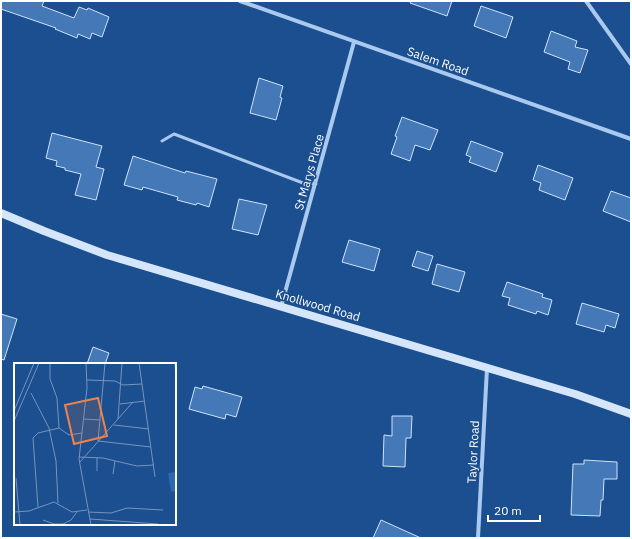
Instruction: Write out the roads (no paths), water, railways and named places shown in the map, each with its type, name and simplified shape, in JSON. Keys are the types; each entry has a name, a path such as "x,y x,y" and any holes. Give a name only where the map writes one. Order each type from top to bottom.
{"main road":[{"name":"Knollwood Road","path":"1,213 108,255 575,394 631,414"}],"street":[{"name":"Salem Road","path":"240,1 631,139"},
{"path":"586,1 631,64"},
{"name":"St Marys Place","path":"281,307 354,42"},
{"name":"Taylor Road","path":"478,538 487,368"}],"lane":[{"path":"162,141 174,134 303,182 316,184"}]}
